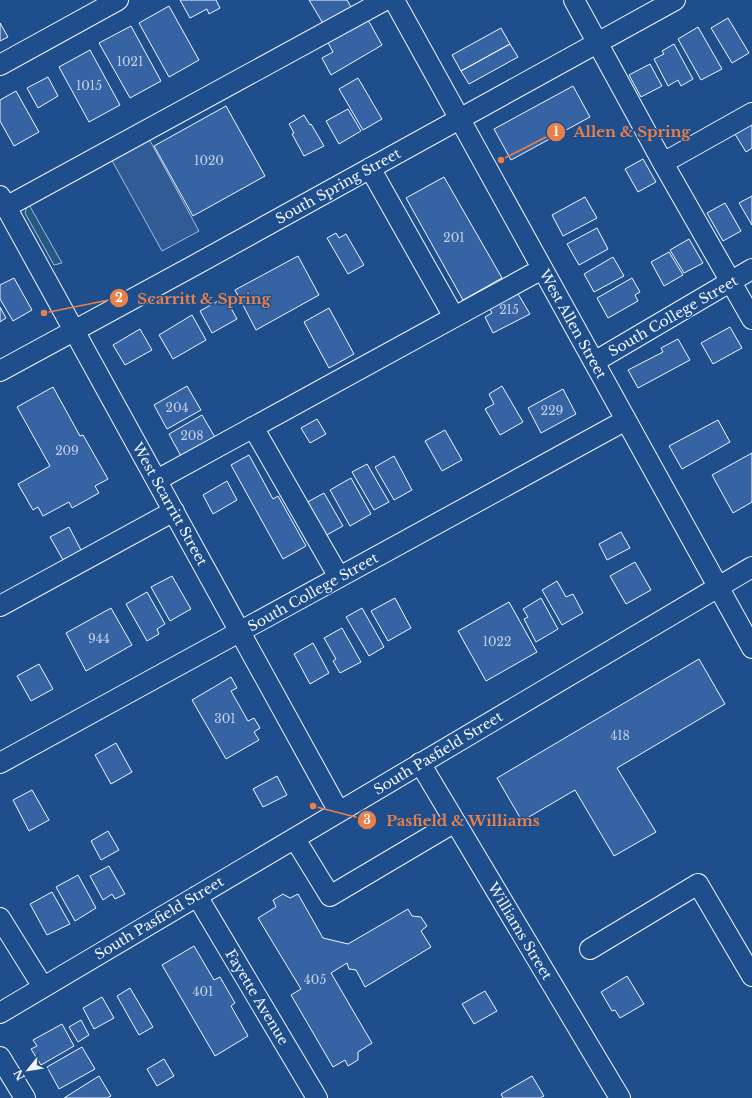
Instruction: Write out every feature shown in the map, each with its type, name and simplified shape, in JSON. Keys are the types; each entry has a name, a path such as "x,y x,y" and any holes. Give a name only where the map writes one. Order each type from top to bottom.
{"street":[{"path":"0,65 118,0"},
{"path":"574,0 663,163 752,319"},
{"name":"South Spring Street","path":"0,370 195,265 596,42 675,0"},
{"path":"3,202 396,2"},
{"name":"West Allen Street","path":"396,2 752,648"},
{"path":"663,163 752,113"},
{"path":"370,168 454,317"},
{"name":"West Scarritt Street","path":"3,202 158,480 339,812"},
{"path":"158,480 542,269"},
{"name":"South College Street","path":"594,362 752,269"},
{"name":"South College Street","path":"0,763 626,420"},
{"path":"253,427 339,577"},
{"path":"0,606 174,511"},
{"name":"South Pasfield Street","path":"0,1014 43,987 752,567"},
{"name":"Williams Street","path":"420,763 620,1098"},
{"path":"295,839 330,896 455,822"},
{"path":"590,949 698,884 752,976"},
{"name":"Fayette Avenue","path":"197,896 317,1098"},
{"path":"0,918 43,987"},
{"path":"0,1057 25,1098"}],"shaded area":[{"path":"148,137 199,231 162,251 110,157"},
{"path":"28,203 62,263 54,265 25,213"}],"building":[{"path":"180,0 216,0 220,8 209,14 207,9 190,18"},
{"path":"309,0 347,0 352,9 324,25"},
{"path":"169,6 199,60 169,77 139,23"},
{"path":"367,18 382,45 331,75 322,58 333,52 327,41"},
{"path":"728,18 749,53 732,63 711,28"},
{"path":"0,23 8,37 0,41"},
{"path":"131,26 161,81 130,98 99,43"},
{"path":"698,27 722,69 701,80 678,39"},
{"path":"501,28 510,44 461,71 452,55"},
{"path":"510,44 518,57 469,84 461,71"},
{"path":"674,44 693,79 681,86 678,80 668,86 654,59 664,54 662,51"},
{"path":"90,50 120,105 89,122 59,67"},
{"path":"650,64 662,86 641,97 629,75"},
{"path":"48,77 58,96 38,108 27,88"},
{"path":"358,78 382,119 363,130 339,89"},
{"path":"573,86 590,117 511,160 494,129"},
{"path":"16,91 39,132 14,146 0,121 0,100"},
{"path":"226,106 265,176 193,216 154,146"},
{"path":"348,109 361,131 339,144 326,121"},
{"path":"304,115 324,146 304,156 292,134 294,133 289,124"},
{"path":"752,123 752,148 746,152 735,134"},
{"path":"643,159 656,182 638,192 625,169"},
{"path":"444,177 502,278 463,300 406,198"},
{"path":"752,196 752,225 739,203"},
{"path":"585,197 597,218 563,236 552,215"},
{"path":"725,203 741,231 723,241 707,213"},
{"path":"597,228 608,249 579,265 567,244"},
{"path":"336,233 339,238 346,234 364,265 348,274 327,238"},
{"path":"689,239 703,263 684,273 670,250"},
{"path":"669,252 683,275 664,286 651,262"},
{"path":"298,256 319,295 256,330 235,290"},
{"path":"613,257 624,276 594,292 584,274"},
{"path":"14,278 32,310 13,321 0,299 0,285"},
{"path":"632,278 640,292 635,295 638,301 608,318 597,298"},
{"path":"517,292 530,314 493,333 485,317 492,313 489,307"},
{"path":"225,297 237,319 212,333 200,311"},
{"path":"0,307 6,318 0,322"},
{"path":"329,308 354,354 329,368 304,322"},
{"path":"192,315 206,340 173,359 159,335"},
{"path":"730,327 742,348 713,364 701,343"},
{"path":"140,329 152,350 125,365 113,345"},
{"path":"678,339 690,360 638,388 628,370 663,352 661,348"},
{"path":"187,386 201,410 167,429 154,405"},
{"path":"502,386 523,422 500,435 485,409 494,404 489,394"},
{"path":"53,387 80,436 83,435 108,479 95,486 99,493 72,508 69,502 43,516 38,507 33,510 18,484 50,466 17,407"},
{"path":"563,389 576,414 541,433 528,408"},
{"path":"202,415 216,439 182,458 169,434"},
{"path":"317,419 326,434 310,443 301,428"},
{"path":"718,420 730,442 682,469 669,446"},
{"path":"445,430 462,460 442,471 425,441"},
{"path":"752,453 752,502 733,513 712,475"},
{"path":"249,455 273,499 278,496 306,546 283,559 231,465"},
{"path":"394,456 412,490 394,500 375,467"},
{"path":"367,464 389,502 374,510 352,472"},
{"path":"351,478 371,514 350,526 330,490"},
{"path":"227,481 237,500 213,514 203,495"},
{"path":"324,493 343,526 323,537 304,504"},
{"path":"69,527 81,550 63,560 50,537"},
{"path":"621,532 630,548 607,560 599,544"},
{"path":"635,562 651,590 626,604 610,576"},
{"path":"172,576 191,609 170,621 151,587"},
{"path":"557,581 566,597 573,594 583,613 562,625 542,590"},
{"path":"147,592 165,624 157,629 159,634 147,641 126,604"},
{"path":"395,598 411,628 388,641 371,611"},
{"path":"541,598 558,629 536,642 524,619 528,617 523,609"},
{"path":"509,602 537,652 486,681 458,631"},
{"path":"111,608 132,645 86,671 66,633"},
{"path":"362,608 384,647 369,656 346,617"},
{"path":"342,628 361,662 340,673 333,661 336,659 324,638"},
{"path":"313,643 329,673 310,684 294,654"},
{"path":"699,659 725,704 617,768 656,832 614,856 575,790 522,821 497,778"},
{"path":"39,664 53,689 31,701 17,676"},
{"path":"231,677 237,688 231,691 248,721 254,718 260,728 254,732 259,740 226,759 192,700"},
{"path":"116,743 132,772 111,784 95,755"},
{"path":"277,776 287,795 263,807 253,789"},
{"path":"32,790 49,820 29,831 13,800"},
{"path":"108,831 119,850 101,860 91,841"},
{"path":"109,866 125,894 115,899 112,894 103,900 90,876"},
{"path":"78,875 96,908 75,921 56,887"},
{"path":"52,892 70,924 47,935 30,904"},
{"path":"283,894 290,898 298,894 323,938 348,944 408,909 412,916 421,917 427,926 421,931 431,947 365,987 356,970 349,969 347,963 331,973 372,1043 358,1052 358,1060 348,1066 345,1060 333,1067 291,995 301,989 258,918 276,907 273,900"},
{"path":"194,946 214,980 220,977 235,1003 231,1006 248,1036 215,1056 162,965"},
{"path":"627,976 644,1004 620,1018 615,1010 612,1011 601,992"},
{"path":"130,988 153,1027 139,1035 117,996"},
{"path":"485,991 497,1011 474,1024 462,1004"},
{"path":"102,997 114,1018 94,1029 83,1008"},
{"path":"81,1020 89,1035 78,1042 69,1027"},
{"path":"62,1024 74,1046 41,1065 31,1049 37,1046 33,1040"},
{"path":"82,1047 95,1069 59,1089 47,1067"},
{"path":"164,1059 174,1076 157,1086 147,1069"},
{"path":"99,1076 111,1096 107,1098 64,1098"},
{"path":"532,1076 544,1096 540,1098 503,1098 501,1094"}],"place":[{"name":"Allen & Spring","path":"501,160"},
{"name":"Scarritt & Spring","path":"44,313"},
{"name":"Pasfield & Williams","path":"313,806"}]}
